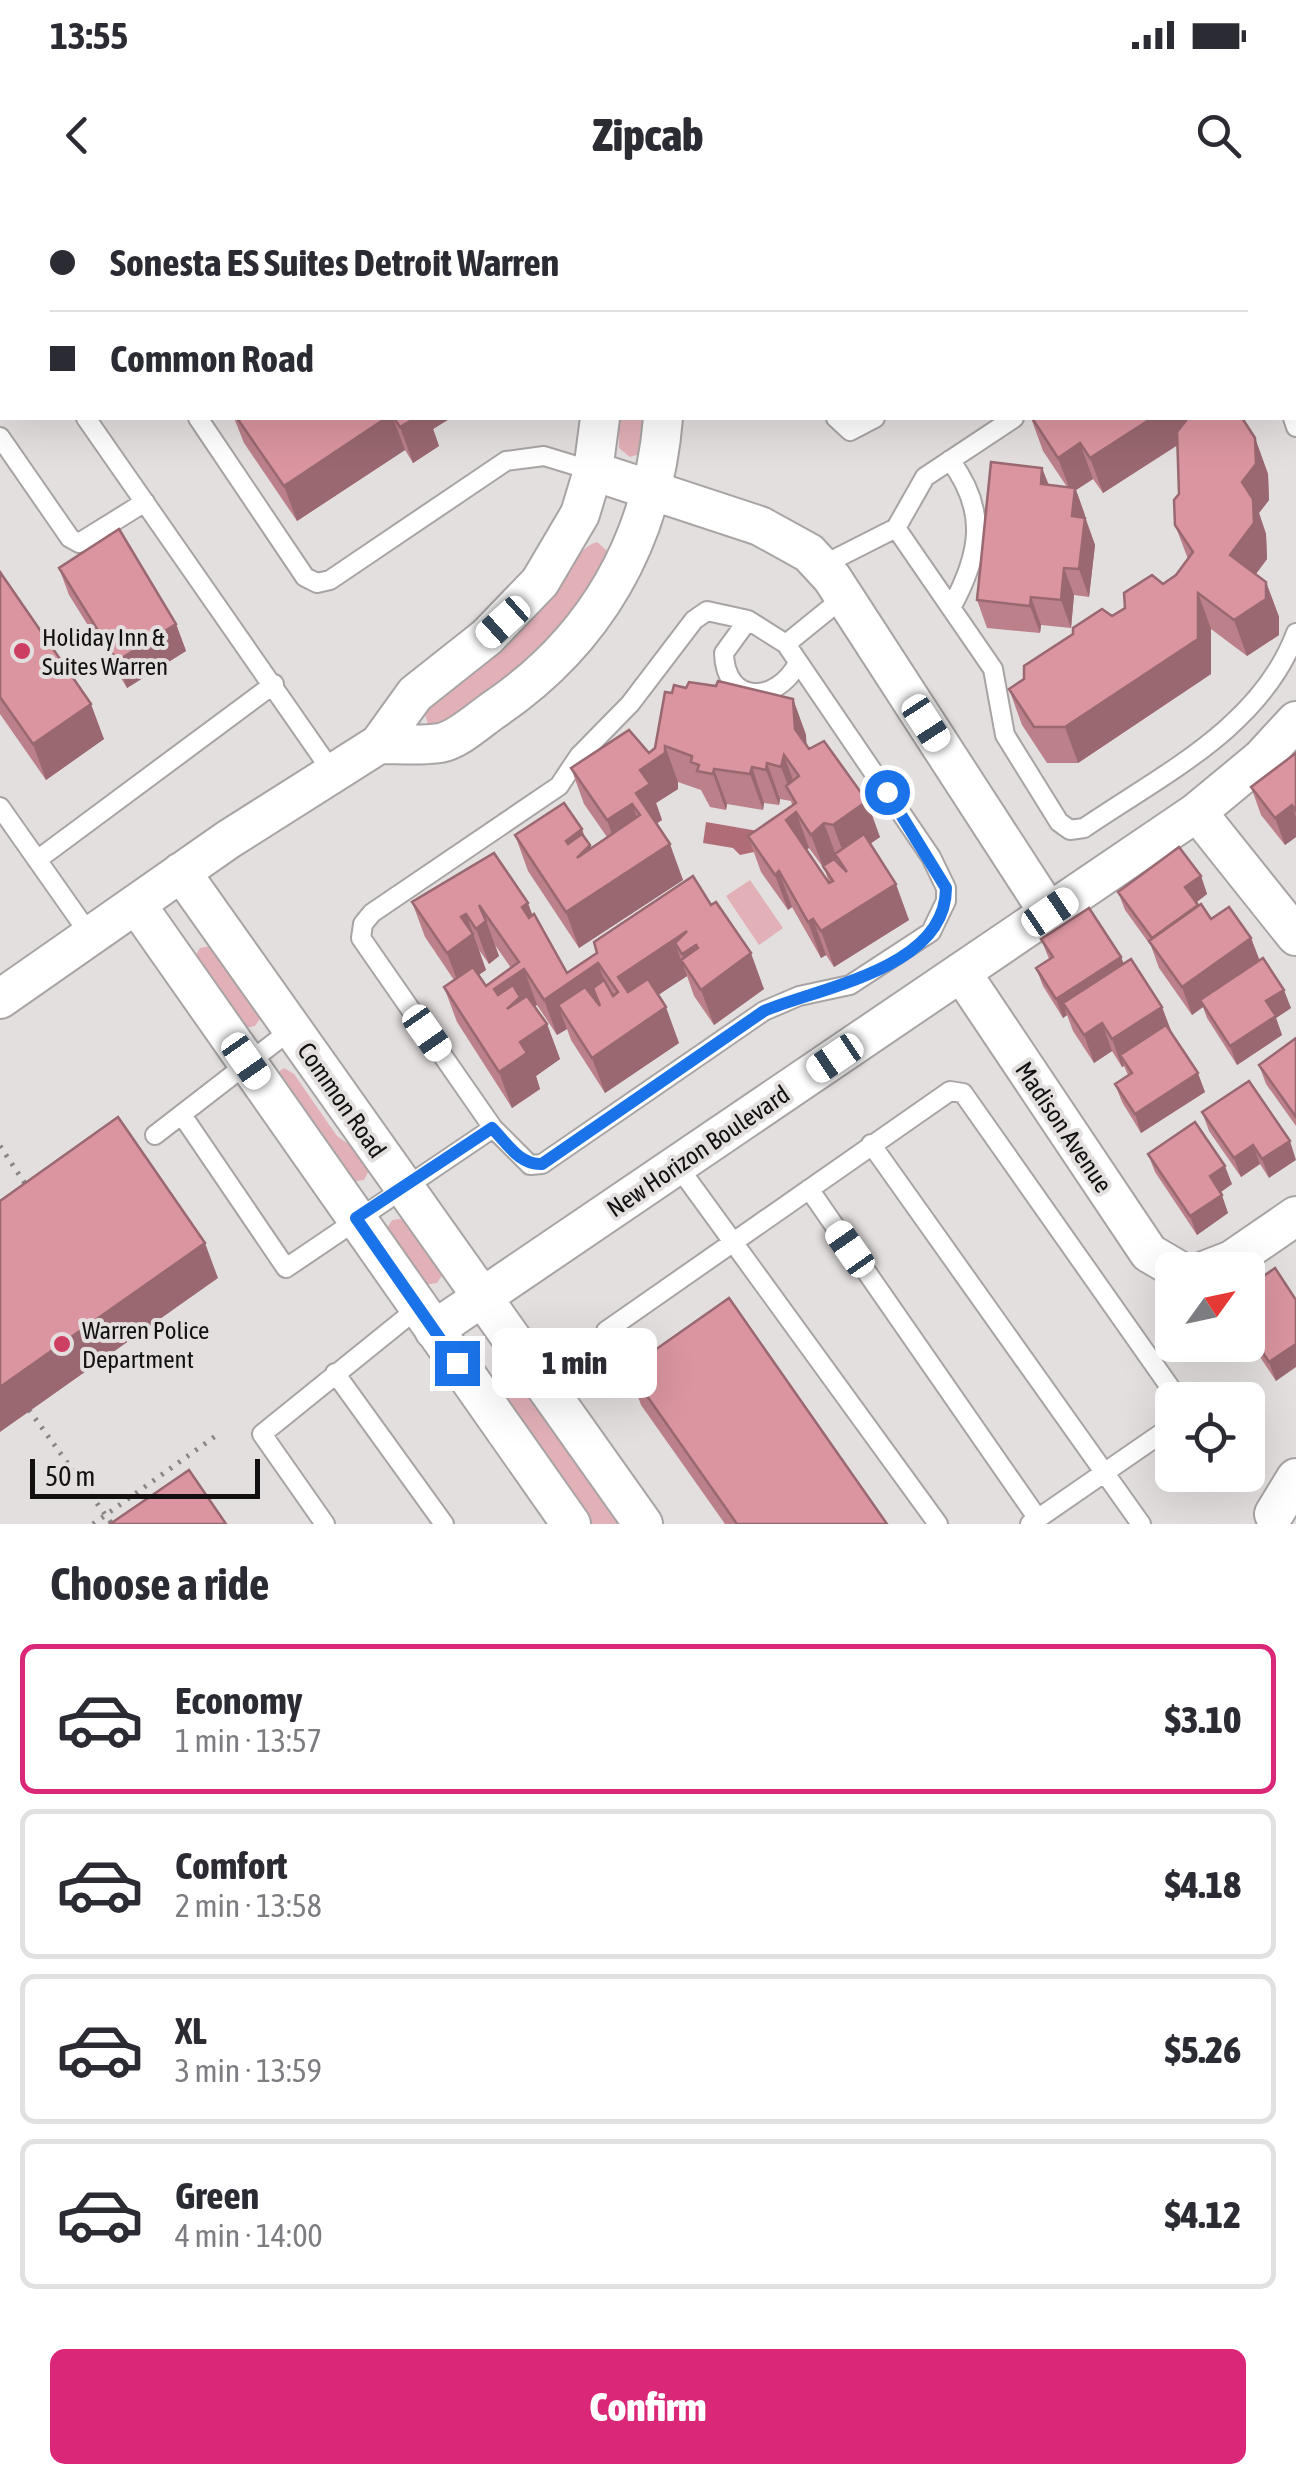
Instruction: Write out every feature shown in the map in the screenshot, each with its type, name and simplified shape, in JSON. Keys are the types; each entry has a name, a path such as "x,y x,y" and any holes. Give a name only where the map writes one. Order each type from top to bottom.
{"street":[{"path":"0,999 181,872 379,744 415,694 498,627 540,582 580,514 593,471 600,420"},
{"path":"379,744 444,743 523,690 552,664 605,602 640,530 652,492 663,420"},
{"path":"593,471 760,526 809,553 844,596 1050,912"},
{"name":"New Horizon Boulevard","path":"426,1319 482,1298 1198,812 1262,759 1296,721"},
{"path":"1198,812 1296,936"},
{"name":"Common Road","path":"181,872 643,1524"},
{"path":"136,904 570,1524"},
{"name":"Madison Avenue","path":"961,972 1148,1252 1155,1256"},
{"path":"1244,1252 1296,1216"},
{"path":"1278,1516 1296,1478"}],"lane":[{"path":"87,420 274,684 332,774"},
{"path":"199,420 306,577 317,583 330,580 506,462 544,456 593,471"},
{"path":"838,420 850,431 871,420"},
{"path":"821,566 896,528 916,489 950,460 1011,420"},
{"path":"0,438 70,538 80,543 145,502"},
{"path":"950,460 972,489 978,512 969,567 951,608"},
{"path":"896,528 993,669 1005,735 1059,822 1070,830 1084,828 1239,722 1273,678 1296,633"},
{"path":"786,644 844,596"},
{"path":"706,611 748,620 786,644 931,857 946,888 939,921 895,960 850,985 799,996 764,1011 542,1164 530,1164 492,1128 361,938 363,924 559,786 579,756 630,704 694,620 706,611"},
{"path":"748,620 724,654 731,679 742,688 771,692 784,687 798,663"},
{"path":"37,860 274,684"},
{"path":"0,806 90,935"},
{"path":"156,1135 246,1061 292,1029"},
{"path":"606,1331 950,1091 963,1094 1166,1382"},
{"path":"182,1115 286,1268 492,1128"},
{"path":"871,1144 1140,1524"},
{"path":"677,1165 938,1524"},
{"path":"809,1190 1034,1521 1155,1437"},
{"path":"325,1524 262,1434 335,1373 426,1319"},
{"path":"335,1373 444,1524"}],"path":[{"path":"0,1146 28,1188"},
{"path":"29,1410 112,1524"},
{"path":"92,1524 217,1435"}],"shaded area":[{"path":"619,420 650,420 642,453 630,457 619,448"},
{"path":"597,542 612,555 558,639 442,728 429,728 423,708 521,631 549,601 582,551"},
{"path":"706,822 758,831 754,852 740,855 733,848 703,843"},
{"path":"750,880 783,928 759,945 726,896"},
{"path":"214,945 263,1014 255,1026 241,1029 193,960 200,948"},
{"path":"284,1068 294,1074 337,1136 362,1153 371,1167 364,1180 350,1182 276,1074"},
{"path":"406,1218 445,1271 437,1283 424,1285 385,1232 392,1220"},
{"path":"516,1373 627,1524 589,1524 496,1387 503,1376"}],"building":[{"path":"238,420 383,420 284,486"},
{"path":"1033,420 1149,420 1090,458 1080,443 1058,458"},
{"path":"1186,420 1243,420 1255,438 1256,464 1242,482 1253,499 1254,523 1230,555 1266,582 1266,599 1234,620 1198,593 1198,639 1065,727 1034,727 1009,689 1024,679 1024,666 1073,634 1073,628 1102,609 1112,616 1125,608 1124,593 1152,575 1163,584 1176,575 1193,552 1175,525 1174,500 1179,494 1177,432"},
{"path":"991,462 1042,468 1041,484 1075,488 1072,516 1085,518 1079,569 1064,568 1061,600 1031,597 1030,606 977,600"},
{"path":"119,529 176,624 117,661 59,568"},
{"name":"Holiday Inn & Suites Warren","path":"0,572 91,704 33,744 0,697"},
{"path":"718,681 793,699 795,729 809,749 824,741 867,801 833,825 824,823 811,835 796,812 786,820 829,883 833,881 823,866 834,859 847,872 835,854 864,834 896,884 821,931 813,919 808,922 779,871 775,875 748,836 796,803 786,786 799,776 784,755 781,767 767,763 766,770 752,767 750,774 714,769 713,774 697,771 699,765 691,762 692,756 665,746 665,753 640,770 650,784 636,793 670,844 566,912 515,835 564,803 582,829 566,841 568,844 582,834 590,845 577,858 640,815 632,804 607,820 571,768 629,730 649,753 655,748 665,692 672,693 674,685 686,688 689,682 716,686"},
{"path":"1296,753 1296,811 1292,805 1275,818 1251,787"},
{"path":"1179,847 1201,876 1185,887 1198,905 1152,938 1118,892"},
{"path":"494,853 528,903 522,907 529,918 534,914 567,973 597,953 594,942 693,876 711,905 716,902 751,953 701,990 681,960 698,948 696,945 682,954 675,943 687,931 618,977 628,992 648,979 666,1007 592,1058 558,1005 585,987 600,1006 593,988 604,980 613,996 618,992 598,963 544,1000 524,969 494,989 498,995 513,985 520,997 507,1009 527,996 547,1024 520,1042 527,1053 499,1072 444,987 473,967 486,986 519,962 479,905 486,921 476,929 466,914 461,917 473,934 447,953 412,902"},
{"path":"1201,904 1211,919 1229,907 1251,938 1182,987 1149,941"},
{"path":"1089,908 1121,957 1056,999 1036,968 1053,957 1041,939"},
{"path":"1263,958 1284,990 1266,1001 1276,1016 1230,1046 1200,1000"},
{"path":"1131,959 1162,1007 1112,1039 1102,1023 1084,1035 1063,1003"},
{"path":"1166,1025 1198,1073 1135,1114 1115,1084 1132,1073 1120,1055"},
{"path":"1296,1038 1296,1117 1259,1065"},
{"path":"1249,1081 1290,1141 1262,1159 1253,1145 1234,1158 1202,1112"},
{"name":"Warren Police Department","path":"118,1117 205,1243 0,1387 0,1201"},
{"path":"1195,1122 1225,1166 1210,1176 1222,1195 1190,1216 1148,1154"},
{"path":"1275,1268 1296,1300 1296,1344 1269,1362 1265,1356 1265,1275"},
{"path":"729,1298 887,1524 737,1524 628,1369"},
{"path":"189,1470 226,1524 110,1524"}],"place":[{"name":"Holiday Inn & Suites Warren","path":"22,651"},
{"name":"Warren Police Department","path":"62,1344"}],"route":[{"path":"457,1363 356,1218 492,1128 520,1158 530,1164 542,1164 764,1011 799,996 850,985 895,960 931,932 946,901 946,888 931,857 887,792"}]}
